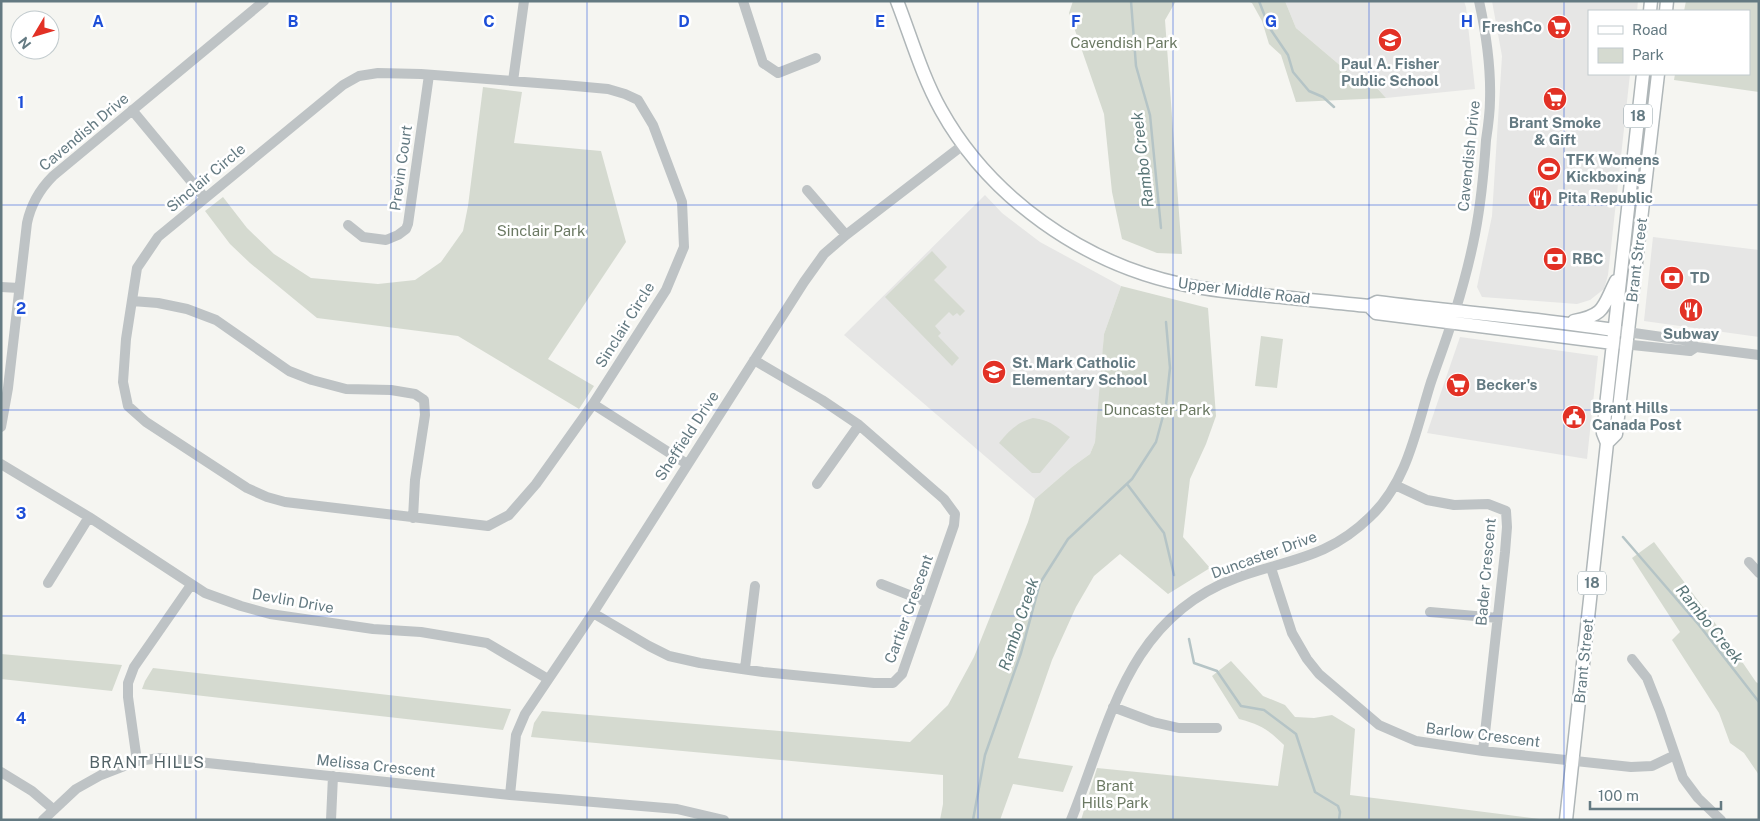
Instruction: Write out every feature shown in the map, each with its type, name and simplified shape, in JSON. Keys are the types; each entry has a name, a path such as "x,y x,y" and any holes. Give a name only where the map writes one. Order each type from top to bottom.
{"main road":[{"name":"Upper Middle Road","path":"897,1 924,74 941,109 963,145 988,175 1018,203 1055,230 1086,249 1116,263 1153,277 1213,290 1369,306 1376,313 1564,322 1614,330"},
{"name":"Brant Street","path":"1566,820 1607,443 1603,433 1643,75"},
{"name":"Brant Street","path":"1607,443 1616,434 1658,75"},
{"path":"1564,322 1586,319 1604,307 1621,270"},
{"name":"Upper Middle Road","path":"1453,317 1613,343"}],"street":[{"name":"Cavendish Drive","path":"1,427 8,388 27,223 30,210 40,192 53,176 264,1"},
{"path":"513,81 524,1"},
{"path":"743,1 763,63 770,69 778,72 816,58"},
{"name":"Cavendish Drive","path":"1453,317 1475,234 1484,167 1490,99 1487,48 1479,1"},
{"name":"Sinclair Circle","path":"378,73 429,75 608,89 638,100 653,125 682,202 684,247 666,290 593,404 536,484 509,516 488,526 285,502 267,497 247,488 146,422 128,406 123,382 126,340 137,268 158,237 343,85 360,76 378,73"},
{"name":"Previn Court","path":"348,225 363,237 386,240 406,229 429,75"},
{"path":"132,110 205,198"},
{"name":"Sheffield Drive","path":"510,795 516,735 525,714 593,613 687,464 824,254 846,235 949,158 963,145"},
{"path":"807,190 846,235"},
{"path":"1,286 19,288"},
{"path":"132,301 158,303 187,309 216,320 289,371 312,380 346,389 391,390 415,394 424,400 425,415 415,480 413,518"},
{"name":"Duncaster Drive","path":"1071,820 1125,680 1144,648 1167,621 1188,602 1211,589 1236,578 1317,553 1341,541 1373,515 1388,496 1403,470 1414,442 1430,384 1453,317"},
{"name":"Upper Middle Road","path":"1614,330 1627,338 1690,351 1696,347 1759,354"},
{"name":"Upper Middle Road","path":"1613,343 1627,338"},
{"name":"Cartier Crescent","path":"593,613 669,656 700,663 763,672 874,683 893,683 902,674 954,525 954,514 944,499 859,425 822,400 754,360"},
{"path":"593,404 687,464"},
{"path":"817,484 859,425"},
{"name":"Devlin Drive","path":"1,464 89,517 205,593 270,614 373,629 430,633 488,643 548,679"},
{"name":"Bader Crescent","path":"1395,485 1427,500 1454,505 1488,504 1506,511 1507,527 1483,751"},
{"path":"48,583 89,517"},
{"path":"1749,562 1759,574"},
{"name":"Barlow Crescent","path":"1271,568 1292,633 1307,659 1319,674 1379,726 1416,741 1573,761 1642,767 1652,766 1675,756"},
{"path":"881,584 927,602"},
{"path":"137,760 128,697 128,683 134,667 191,585"},
{"path":"745,668 755,586"},
{"path":"1430,612 1498,618"},
{"path":"1632,659 1647,678 1683,778 1698,798 1721,820"},
{"path":"1113,707 1153,722 1179,728 1217,728"},
{"name":"Melissa Crescent","path":"42,820 76,789 137,760 160,758 510,795 677,809 724,820"},
{"path":"1,772 32,791 53,809"},
{"path":"331,820 333,776"}],"shaded area":[{"name":"Paul A. Fisher Public School","path":"1285,1 1464,1 1475,89 1386,98 1369,79 1355,78 1296,28"},
{"path":"1492,1 1638,1 1637,10 1588,10 1588,75 1630,75 1608,275 1604,289 1590,300 1577,304 1482,297 1477,287 1492,216 1502,56"},
{"name":"St. Mark Catholic Elementary School","path":"985,195 1002,213 1040,242 1121,286 1104,334 1095,442 1090,454 1035,499 844,335"},
{"path":"1653,237 1759,250 1759,337 1644,321"},
{"path":"1460,337 1598,356 1587,459 1427,433"}],"green space":[{"name":"Cavendish Park","path":"1073,1 1176,1 1165,20 1182,254 1157,253 1122,239 1112,192 1104,114 1069,13"},
{"path":"1247,1 1285,1 1296,28 1355,78 1369,79 1386,98 1296,102 1281,55 1269,44 1262,21 1252,3"},
{"path":"1686,1 1759,1 1759,92 1674,80 1675,75 1750,75 1750,10 1684,10"},
{"name":"Sinclair Park","path":"483,87 522,92 514,143 601,151 626,242 548,359 594,386 579,409 458,336 317,318 250,263 230,244 205,211 223,197 247,228 274,254 311,278 378,284 415,280 441,262 463,231 468,206"},
{"path":"932,251 947,267 934,280 965,311 960,316 957,313 953,316 949,312 935,326 941,333 938,336 959,358 952,366 885,297"},
{"name":"Duncaster Park","path":"1121,286 1208,308 1216,416 1190,479 1183,537 1210,568 1168,594 1120,554 1094,576 1076,607 1052,660 1018,758 1073,766 1063,792 1013,784 1000,820 940,820 943,804 943,775 531,737 534,723 542,711 910,742 948,705 974,657 1028,522 1035,499 1090,454 1095,442 1104,334"},
{"path":"1261,336 1283,339 1277,388 1255,386"},
{"path":"1033,418 1049,422 1070,437 1040,473 1032,473 999,443 1014,427"},
{"path":"1654,542 1759,684 1759,775 1744,753 1730,743 1719,713 1672,640 1680,632 1632,558"},
{"path":"1,654 122,665 112,691 1,679"},
{"name":"Brant Hills Park","path":"1231,661 1263,696 1285,705 1295,717 1314,718 1332,715 1355,729 1350,795 1547,820 1081,820 1097,768 1278,786 1284,745 1264,728 1239,719 1212,676"},
{"path":"153,668 511,709 503,730 142,689"}],"waterway":[{"name":"Rambo Creek","path":"1131,1 1136,66 1150,115 1161,228"},
{"path":"1259,1 1269,27 1288,55 1293,72 1309,91 1323,97 1334,107"},
{"name":"Rambo Creek","path":"973,820 985,755 1021,653 1040,583 1068,539 1132,479 1156,442 1166,405 1170,368 1166,322"},
{"path":"1127,484 1164,533 1174,575"},
{"name":"Rambo Creek","path":"1623,537 1699,625 1759,702"},
{"path":"1189,639 1194,663 1217,671 1241,706 1264,710 1296,734 1315,792 1338,806 1340,812 1339,820"}],"place":[{"name":"FreshCo","path":"1559,27"},
{"name":"Paul A. Fisher Public School","path":"1390,40"},
{"name":"Brant Smoke & Gift","path":"1555,99"},
{"name":"TFK Womens Kickboxing","path":"1549,169"},
{"name":"Pita Republic","path":"1540,198"},
{"name":"RBC","path":"1555,259"},
{"name":"TD","path":"1672,278"},
{"name":"Subway","path":"1691,310"},
{"name":"St. Mark Catholic Elementary School","path":"994,372"},
{"name":"Becker's","path":"1458,385"},
{"name":"Brant Hills Canada Post","path":"1574,417"}],"district":[{"name":"BRANT HILLS","path":"147,762"}]}
